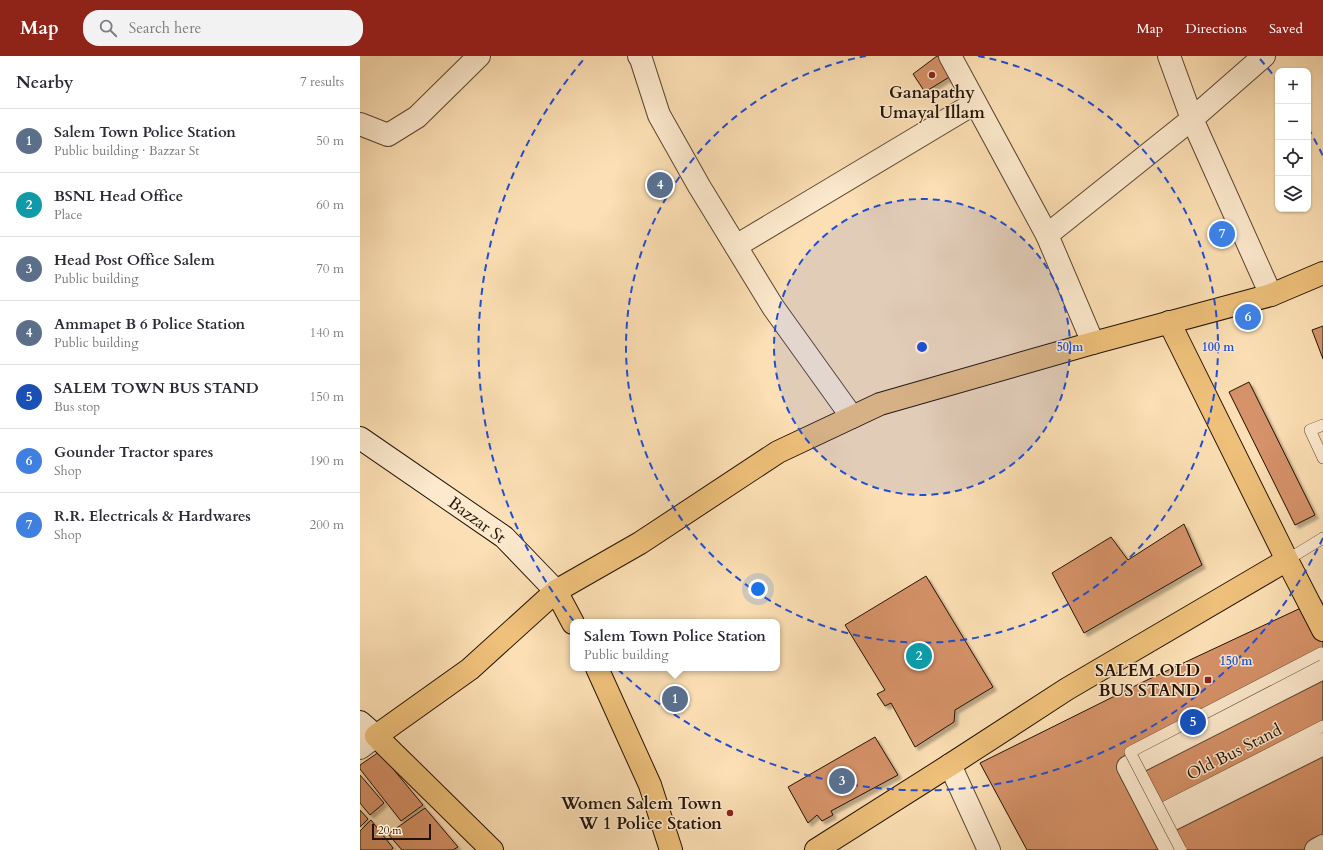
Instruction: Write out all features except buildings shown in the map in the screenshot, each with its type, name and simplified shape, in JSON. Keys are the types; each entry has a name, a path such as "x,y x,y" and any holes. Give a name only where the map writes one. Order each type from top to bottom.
{"main road":[{"path":"492,850 365,735 470,669 556,591 640,543 778,452 880,404 1093,343 1271,295 1323,273"},
{"path":"1169,322 1323,630"},
{"path":"816,850 1067,689 1287,560"},
{"name":"Bazzar St","path":"556,591 571,619"},
{"path":"598,671 650,785 671,850"}],"street":[{"path":"360,124 388,135 417,117 479,56"},
{"path":"639,56 642,59 659,115 699,186 773,307 852,417"},
{"path":"950,56 1047,235 1093,343"},
{"path":"1169,56 1192,119 1271,295"},
{"path":"1047,235 1192,119 1264,56"},
{"path":"736,246 975,103"},
{"name":"Bazzar St","path":"360,438 504,537 556,591"},
{"path":"1171,850 1160,818 1128,767 1323,668"},
{"path":"1160,818 1323,744"},
{"path":"950,765 989,850"},
{"path":"1316,850 1323,846"}],"lane":[{"path":"1323,424 1310,430 1323,458"},
{"path":"1287,560 1323,538"},
{"path":"1181,850 1160,818 1130,752 1321,653 1323,656"},
{"name":"Old Bus Stand","path":"1160,818 1323,726"}],"place":[{"name":"Ganapathy Umayal Illam","path":"932,75"},
{"name":"Ammapet B 6 Police Station","path":"660,185"},
{"name":"R.R. Electricals & Hardwares","path":"1222,234"},
{"name":"Gounder Tractor spares","path":"1248,317"},
{"name":"BSNL Head Office","path":"919,656"},
{"name":"SALEM OLD BUS STAND","path":"1208,680"},
{"name":"Salem Town Police Station","path":"675,699"},
{"name":"SALEM TOWN BUS STAND","path":"1193,722"},
{"name":"Head Post Office Salem","path":"842,781"},
{"name":"Women Salem Town W 1 Police Station","path":"730,813"}]}
